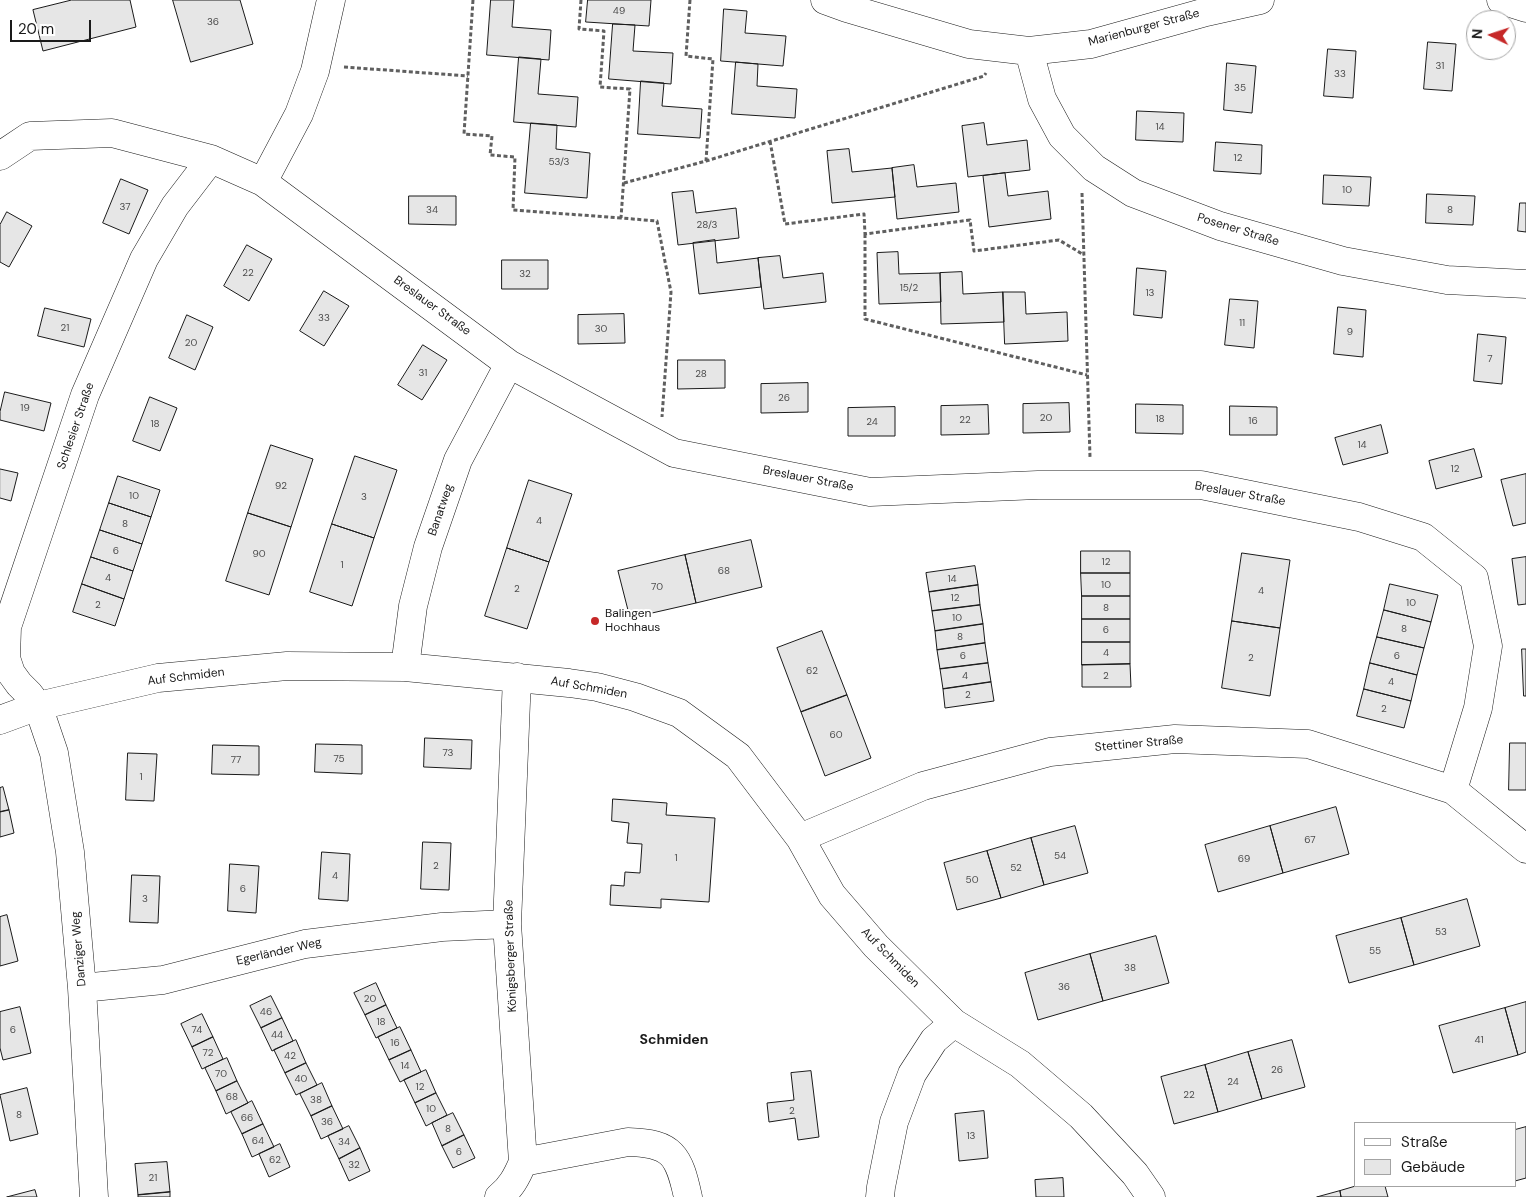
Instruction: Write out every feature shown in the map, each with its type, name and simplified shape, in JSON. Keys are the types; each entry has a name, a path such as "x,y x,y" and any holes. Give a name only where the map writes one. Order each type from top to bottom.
{"street":[{"path":"263,182 299,114 317,64 331,0"},
{"name":"Marienburger Straße","path":"841,3 969,44 1029,51 1091,44 1206,12 1260,0"},
{"path":"1502,0 1526,8"},
{"name":"Posener Straße","path":"1029,51 1042,100 1062,136 1094,168 1134,193 1220,226 1343,261 1447,280 1526,284"},
{"name":"Breslauer Straße","path":"0,156 30,136 112,133 211,159 263,182 509,364 674,453 870,492 1038,485 1201,485 1359,517 1424,537 1474,578 1488,646 1478,708 1452,790"},
{"name":"Schlesier Straße","path":"38,706 11,673 6,658 7,627 85,395 144,259 175,206 211,159"},
{"name":"Banatweg","path":"405,667 414,606 428,546 458,460 509,364"},
{"name":"Auf Schmiden","path":"0,720 38,706 158,678 287,666 405,667 518,677 598,687 635,697 679,713 738,756 800,838 832,895 876,946 954,1023 1020,1064 1081,1116 1135,1174 1151,1197"},
{"name":"Königsberger Straße","path":"518,677 508,924 523,1162"},
{"name":"Danziger Weg","path":"38,706 54,753 70,852 82,988 94,1197"},
{"name":"Stettiner Straße","path":"800,838 923,786 1050,752 1175,739 1308,744 1452,790 1526,849"},
{"name":"Egerländer Weg","path":"82,988 163,980 304,944 442,927 508,924"},
{"path":"880,1197 894,1122 912,1074 934,1040 954,1023"},
{"path":"499,1197 505,1193 516,1178 523,1162 628,1142 643,1142 661,1146 675,1158 683,1174 688,1197"}],"path":[{"path":"473,0 464,134 492,136 490,155 515,157 513,210 657,221 671,292 659,445"},
{"path":"581,0 579,29 604,31 600,87 630,89 621,218"},
{"path":"690,0 686,56 713,59 706,161"},
{"path":"624,184 706,161 984,76 992,66 995,47"},
{"path":"317,64 468,76"},
{"path":"770,141 785,224 864,214 865,319 1087,375"},
{"path":"1082,199 1090,485"},
{"path":"865,234 970,220 974,251 1058,240 1084,255"}],"building":[{"path":"72,0 130,0 136,27 43,51 33,10"},
{"path":"173,0 240,0 253,44 191,62"},
{"path":"491,0 514,0 512,27 551,30 549,60 487,55"},
{"path":"588,0 651,0 649,26 586,22"},
{"path":"724,9 747,11 745,33 786,36 783,66 721,61"},
{"path":"613,24 635,25 633,51 673,53 671,84 609,79"},
{"path":"1428,42 1456,44 1452,91 1424,89"},
{"path":"1328,49 1356,51 1353,98 1324,96"},
{"path":"519,57 541,59 538,94 578,97 576,127 514,122"},
{"path":"736,62 758,64 757,86 797,89 795,118 732,114"},
{"path":"1227,63 1256,66 1252,113 1224,110"},
{"path":"641,81 664,83 662,106 702,109 700,138 638,134"},
{"path":"1137,111 1184,113 1183,142 1136,140"},
{"path":"531,123 557,125 556,149 590,153 587,198 525,193"},
{"path":"984,123 987,145 1027,140 1030,170 968,177 962,126"},
{"path":"1216,142 1262,145 1261,174 1214,171"},
{"path":"849,149 852,172 892,168 895,197 832,203 827,151"},
{"path":"914,165 917,187 956,183 959,212 897,219 892,168"},
{"path":"1005,173 1008,196 1048,191 1051,219 989,227 983,176"},
{"path":"1324,175 1371,177 1369,206 1323,204"},
{"path":"121,179 148,190 129,234 103,223"},
{"path":"693,191 696,213 736,208 739,238 678,245 672,193"},
{"path":"1427,194 1475,196 1473,225 1426,223"},
{"path":"409,196 456,196 456,225 409,224"},
{"path":"1520,203 1526,203 1526,232 1518,231"},
{"path":"7,212 32,226 9,267 0,262 0,225"},
{"path":"715,240 717,263 758,258 761,287 699,294 693,243"},
{"path":"247,245 272,259 249,301 224,286"},
{"path":"898,252 899,274 940,273 941,302 879,304 877,253"},
{"path":"780,256 783,278 823,273 826,302 764,309 758,258"},
{"path":"502,260 548,260 548,289 502,289"},
{"path":"1137,268 1166,271 1162,318 1134,315"},
{"path":"962,272 963,294 1003,292 1004,322 941,324 940,273"},
{"path":"324,291 349,306 324,346 300,331"},
{"path":"1003,292 1025,292 1026,314 1067,312 1068,341 1005,344"},
{"path":"1230,299 1258,301 1254,348 1225,345"},
{"path":"1338,307 1366,310 1363,357 1334,354"},
{"path":"45,308 91,319 84,347 38,336"},
{"path":"624,314 625,343 578,344 578,315"},
{"path":"187,315 213,327 195,370 169,358"},
{"path":"1478,334 1506,337 1502,384 1474,381"},
{"path":"423,345 447,360 422,400 398,385"},
{"path":"678,360 725,360 725,388 678,389"},
{"path":"808,383 808,412 761,413 761,384"},
{"path":"5,392 51,403 44,431 0,420"},
{"path":"150,397 177,408 160,451 133,441"},
{"path":"1069,403 1070,432 1023,433 1023,404"},
{"path":"1136,404 1183,405 1183,434 1136,433"},
{"path":"988,405 989,434 941,435 941,406"},
{"path":"1230,406 1277,407 1277,435 1230,435"},
{"path":"895,407 895,436 848,436 848,408"},
{"path":"1381,425 1388,453 1343,465 1335,438"},
{"path":"271,445 313,459 291,527 248,513"},
{"path":"1474,449 1482,477 1436,489 1429,461"},
{"path":"355,456 397,470 374,538 332,524"},
{"path":"0,469 18,473 11,501 0,498"},
{"path":"1526,474 1526,523 1513,526 1501,480"},
{"path":"118,476 160,490 151,517 109,503"},
{"path":"529,480 572,494 549,562 507,548"},
{"path":"109,503 151,517 142,544 100,530"},
{"path":"248,513 291,527 269,595 226,581"},
{"path":"332,524 374,538 352,606 310,592"},
{"path":"100,530 142,544 133,571 91,557"},
{"path":"751,540 762,587 696,603 685,555"},
{"path":"507,548 549,562 527,629 485,616"},
{"path":"1081,551 1130,551 1130,573 1081,573"},
{"path":"1242,553 1290,560 1280,628 1232,621"},
{"path":"685,555 696,603 630,618 618,571"},
{"path":"91,557 133,571 124,599 82,584"},
{"path":"1526,557 1526,604 1518,605 1512,559"},
{"path":"975,566 978,585 929,592 926,573"},
{"path":"1081,573 1130,573 1130,596 1082,596"},
{"path":"82,584 124,599 115,626 73,612"},
{"path":"1390,584 1438,595 1431,622 1384,610"},
{"path":"978,585 980,605 932,611 929,592"},
{"path":"1082,596 1130,596 1130,619 1082,619"},
{"path":"980,605 983,624 935,631 932,611"},
{"path":"1384,610 1431,622 1424,648 1377,637"},
{"path":"1082,619 1130,619 1130,642 1082,642"},
{"path":"1232,621 1280,628 1270,696 1222,688"},
{"path":"983,624 985,643 937,650 935,631"},
{"path":"822,631 847,695 801,712 777,648"},
{"path":"1377,637 1424,648 1417,675 1370,663"},
{"path":"1082,642 1130,642 1130,664 1082,665"},
{"path":"985,643 988,663 940,669 937,650"},
{"path":"1522,649 1526,649 1526,696 1524,696"},
{"path":"988,663 991,682 943,689 940,669"},
{"path":"1370,663 1417,675 1411,701 1364,689"},
{"path":"1130,664 1131,687 1082,687 1082,665"},
{"path":"991,682 994,701 945,708 943,689"},
{"path":"1364,689 1411,701 1404,728 1357,716"},
{"path":"847,695 871,758 825,776 801,712"},
{"path":"425,738 472,740 471,769 424,767"},
{"path":"1510,743 1526,743 1526,790 1509,790"},
{"path":"316,744 362,745 362,774 315,772"},
{"path":"213,745 259,746 259,775 212,774"},
{"path":"128,753 157,754 154,801 126,800"},
{"path":"3,787 9,810 0,812 0,788"},
{"path":"613,799 667,803 666,815 715,818 709,902 661,899 661,908 610,905 611,885 624,886 625,872 640,873 642,844 627,843 629,823 612,821"},
{"path":"1336,807 1349,854 1283,873 1270,826"},
{"path":"9,810 14,833 0,837 0,812"},
{"path":"1075,826 1088,873 1044,885 1031,838"},
{"path":"1270,826 1283,873 1218,892 1205,845"},
{"path":"1031,838 1044,885 1001,898 987,851"},
{"path":"423,842 451,843 449,890 421,889"},
{"path":"987,851 1001,898 957,910 944,863"},
{"path":"322,852 350,854 348,901 319,899"},
{"path":"230,864 259,866 256,913 228,911"},
{"path":"132,875 160,876 158,923 130,922"},
{"path":"1467,899 1480,946 1414,965 1401,918"},
{"path":"7,915 18,961 0,966 0,917"},
{"path":"1401,918 1414,965 1349,983 1336,936"},
{"path":"1156,936 1169,983 1103,1001 1090,954"},
{"path":"1090,954 1103,1001 1038,1020 1025,973"},
{"path":"376,983 386,1005 365,1015 354,993"},
{"path":"271,996 282,1018 261,1028 250,1006"},
{"path":"1526,1002 1526,1052 1518,1055 1505,1008"},
{"path":"386,1005 397,1028 376,1038 365,1015"},
{"path":"20,1007 31,1053 3,1060 0,1048 0,1012"},
{"path":"1505,1008 1518,1055 1453,1073 1439,1026"},
{"path":"202,1014 213,1037 192,1047 181,1024"},
{"path":"282,1018 293,1041 272,1051 261,1028"},
{"path":"400,1027 411,1050 389,1060 378,1037"},
{"path":"213,1037 223,1059 202,1069 192,1047"},
{"path":"296,1040 306,1063 285,1073 274,1050"},
{"path":"1292,1040 1305,1087 1262,1099 1248,1052"},
{"path":"411,1050 421,1072 400,1082 389,1060"},
{"path":"1248,1052 1262,1099 1218,1112 1205,1065"},
{"path":"227,1058 237,1081 216,1091 205,1068"},
{"path":"306,1063 317,1085 296,1095 285,1073"},
{"path":"1205,1065 1218,1112 1174,1124 1161,1077"},
{"path":"426,1070 436,1093 415,1103 404,1080"},
{"path":"811,1071 819,1137 798,1140 795,1118 769,1122 767,1103 794,1100 791,1073"},
{"path":"237,1081 248,1103 226,1114 216,1091"},
{"path":"322,1083 332,1106 311,1116 300,1094"},
{"path":"27,1088 38,1134 10,1141 0,1095"},
{"path":"436,1093 447,1115 426,1126 415,1103"},
{"path":"252,1101 263,1124 242,1134 231,1112"},
{"path":"332,1106 343,1129 321,1139 311,1116"},
{"path":"984,1111 988,1158 959,1161 955,1114"},
{"path":"453,1113 464,1135 442,1146 432,1123"},
{"path":"263,1124 274,1147 252,1157 242,1134"},
{"path":"349,1126 360,1148 339,1159 328,1136"},
{"path":"1526,1127 1526,1178 1516,1181 1516,1130"},
{"path":"464,1135 475,1158 453,1168 442,1146"},
{"path":"280,1144 290,1167 269,1177 259,1154"},
{"path":"360,1148 370,1171 349,1181 339,1159"},
{"path":"167,1162 170,1192 138,1195 135,1164"},
{"path":"1063,1178 1064,1197 1036,1197 1035,1180"},
{"path":"1354,1187 1385,1187 1388,1197 1341,1197 1340,1191"},
{"path":"35,1190 37,1197 7,1197"},
{"path":"1340,1191 1341,1197 1317,1197"},
{"path":"170,1192 170,1197 138,1197 138,1195"}],"place":[{"name":"Balingen Hochhaus","path":"595,621"}],"district":[{"name":"Schmiden","path":"674,1040"}]}
